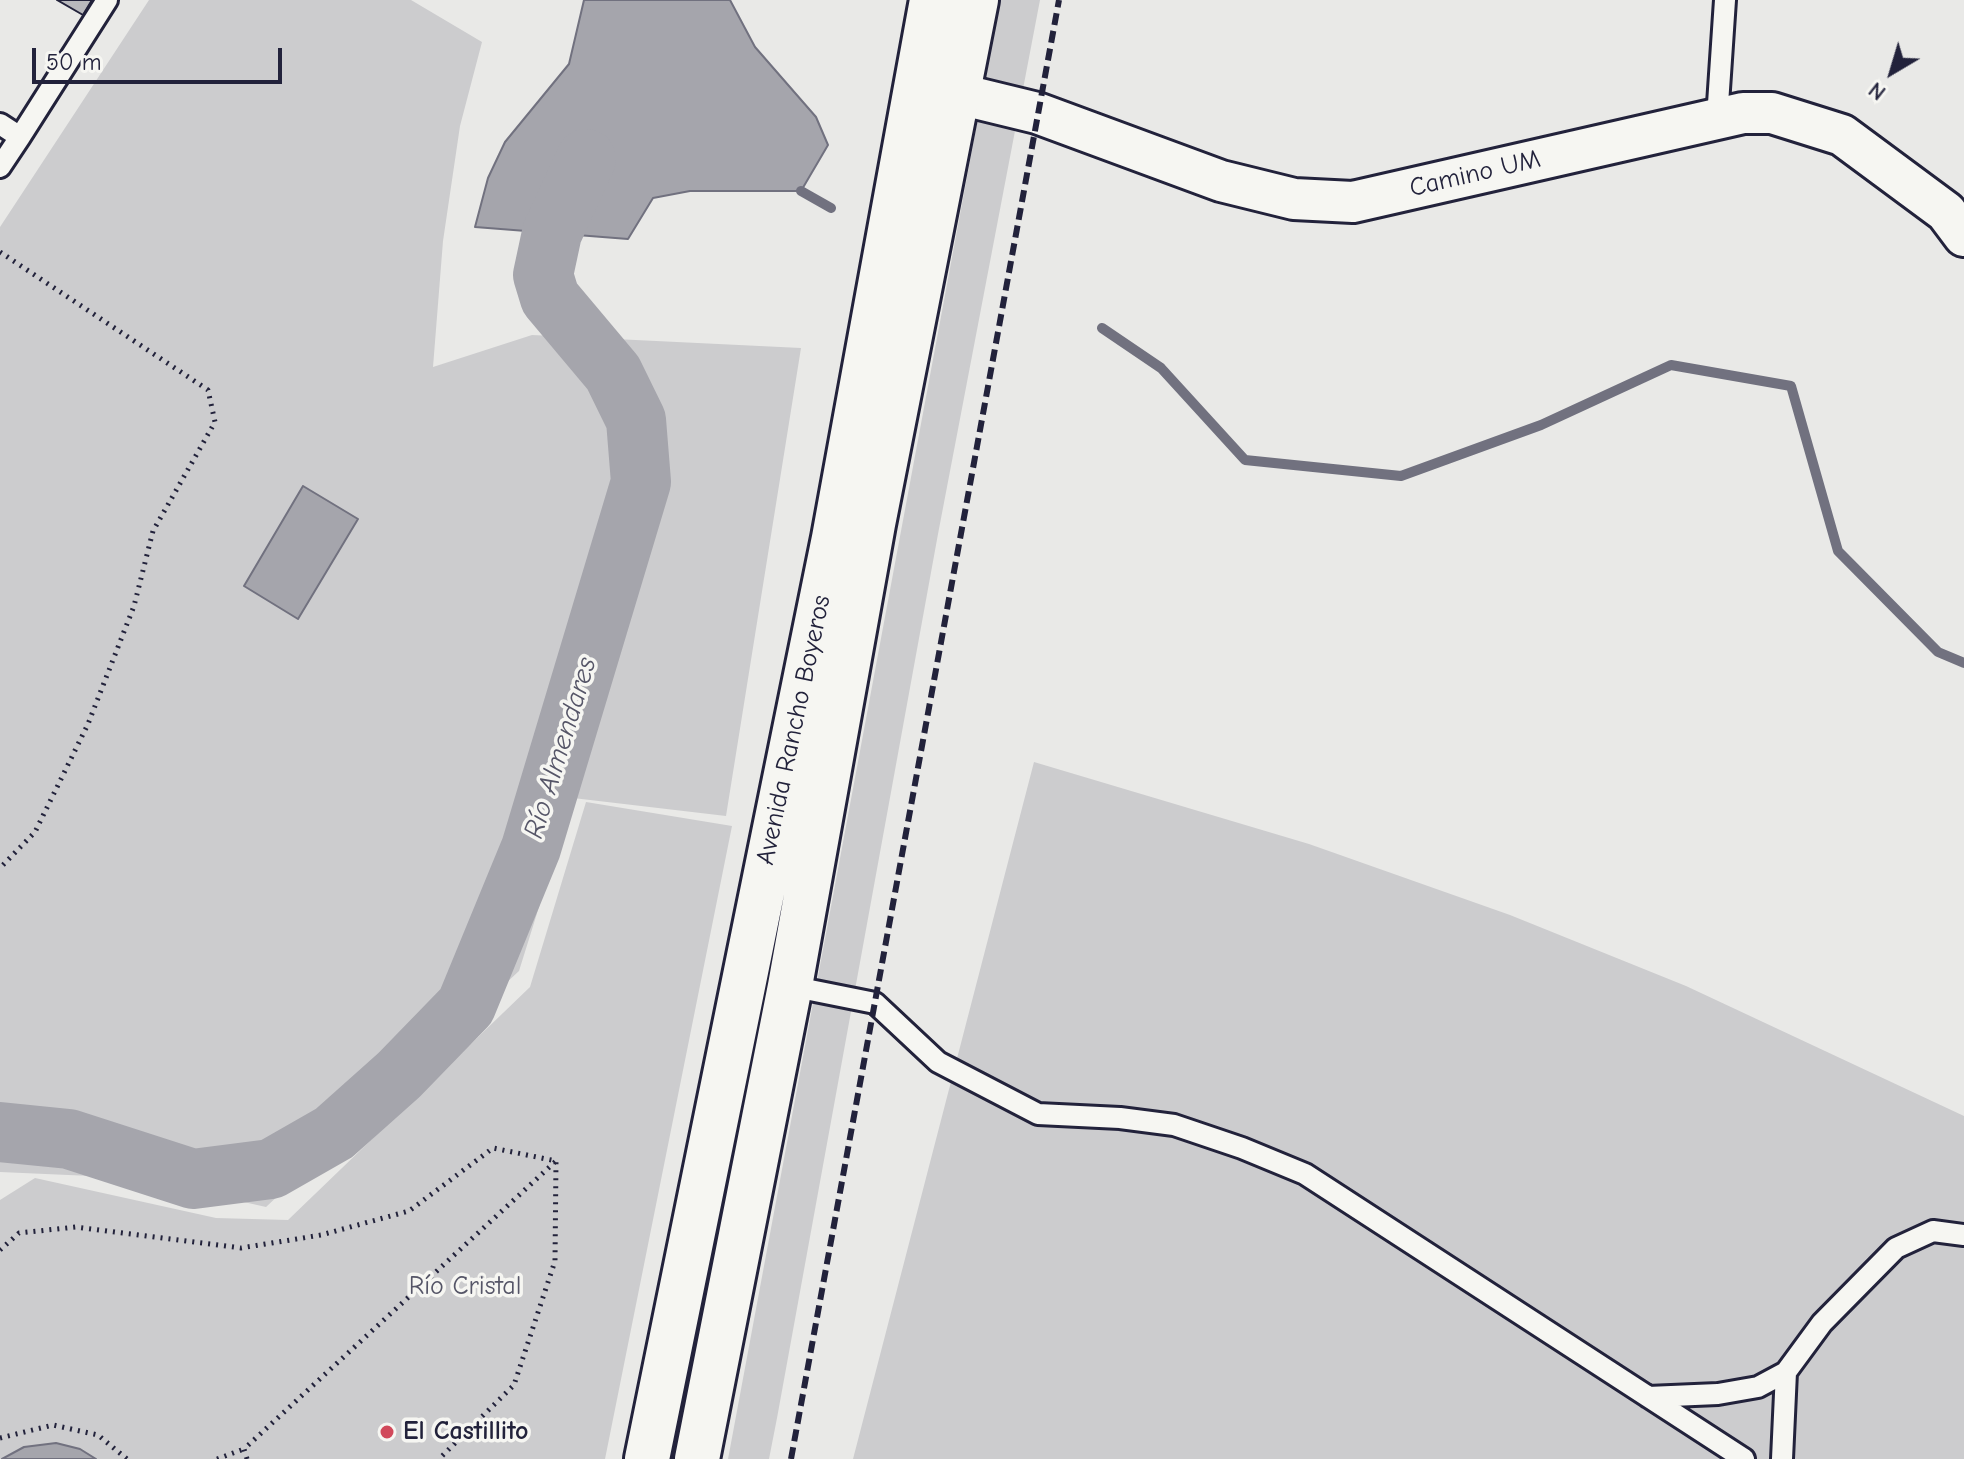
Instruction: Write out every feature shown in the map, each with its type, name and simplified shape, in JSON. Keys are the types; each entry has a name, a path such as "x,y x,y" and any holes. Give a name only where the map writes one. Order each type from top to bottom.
{"highway":[{"name":"Avenida Rancho Boyeros","path":"647,1459 834,538 932,0"},
{"name":"Avenida Rancho Boyeros","path":"697,1459 790,986 873,524 976,0"}],"street":[{"name":"Camino UM","path":"959,94 1037,113 1221,181 1294,199 1353,202 1743,113 1772,113 1842,135 1946,212 1964,236"}],"lane":[{"path":"0,167 107,0"},
{"path":"1717,119 1725,0"},
{"path":"0,124 20,137"},
{"path":"790,986 875,1003 938,1062 1038,1114 1120,1118 1174,1125 1305,1174 1744,1459"},
{"path":"1648,1397 1718,1394 1758,1387 1786,1372 1822,1323 1896,1248 1933,1231 1964,1235"},
{"path":"1782,1459 1786,1372"}],"path":[{"path":"0,252 208,390 215,422 153,531 134,606 88,724 35,832 0,868"},
{"path":"0,1250 19,1233 76,1227 241,1248 321,1235 409,1211 493,1148 556,1161"},
{"path":"217,1459 244,1449 556,1161"},
{"path":"439,1459 514,1385 555,1261 556,1161"},
{"path":"0,1438 53,1425 98,1435 127,1459"},
{"path":"244,1449 247,1459"}],"green space":[{"path":"149,0 411,0 482,42 460,126 443,241 433,367 532,335 801,348 726,816 573,798 519,971 266,1207 137,1178 0,1172 0,227"},
{"path":"1000,0 1040,0 938,534 777,1418 769,1459 728,1459"},
{"path":"1034,762 1309,844 1510,915 1686,986 1964,1116 1964,1459 853,1459"},
{"name":"Río Cristal","path":"586,802 732,826 605,1459 0,1459 0,1200 35,1178 216,1218 288,1220 530,987"}],"shaded area":[{"path":"584,0 730,0 755,47 816,117 828,145 801,191 690,191 653,198 628,239 475,227 488,178 505,142 569,64"},
{"path":"303,486 358,519 298,619 244,586"},
{"path":"56,1443 80,1449 96,1459 2,1459 24,1447"}],"building":[{"path":"57,0 92,0 83,15"}],"waterway":[{"name":"Río Almendares","path":"0,1132 69,1139 193,1179 271,1169 334,1133 399,1075 466,1006 531,848 641,482 636,420 613,373 550,298 543,275 552,233 586,159"},
{"path":"801,191 831,208"},
{"path":"1102,328 1161,368 1245,460 1401,476 1541,425 1671,365 1791,386 1838,551 1938,652 1964,663"}],"railway":[{"path":"791,1459 1059,0"}],"place":[{"name":"El Castillito","path":"387,1432"}]}
